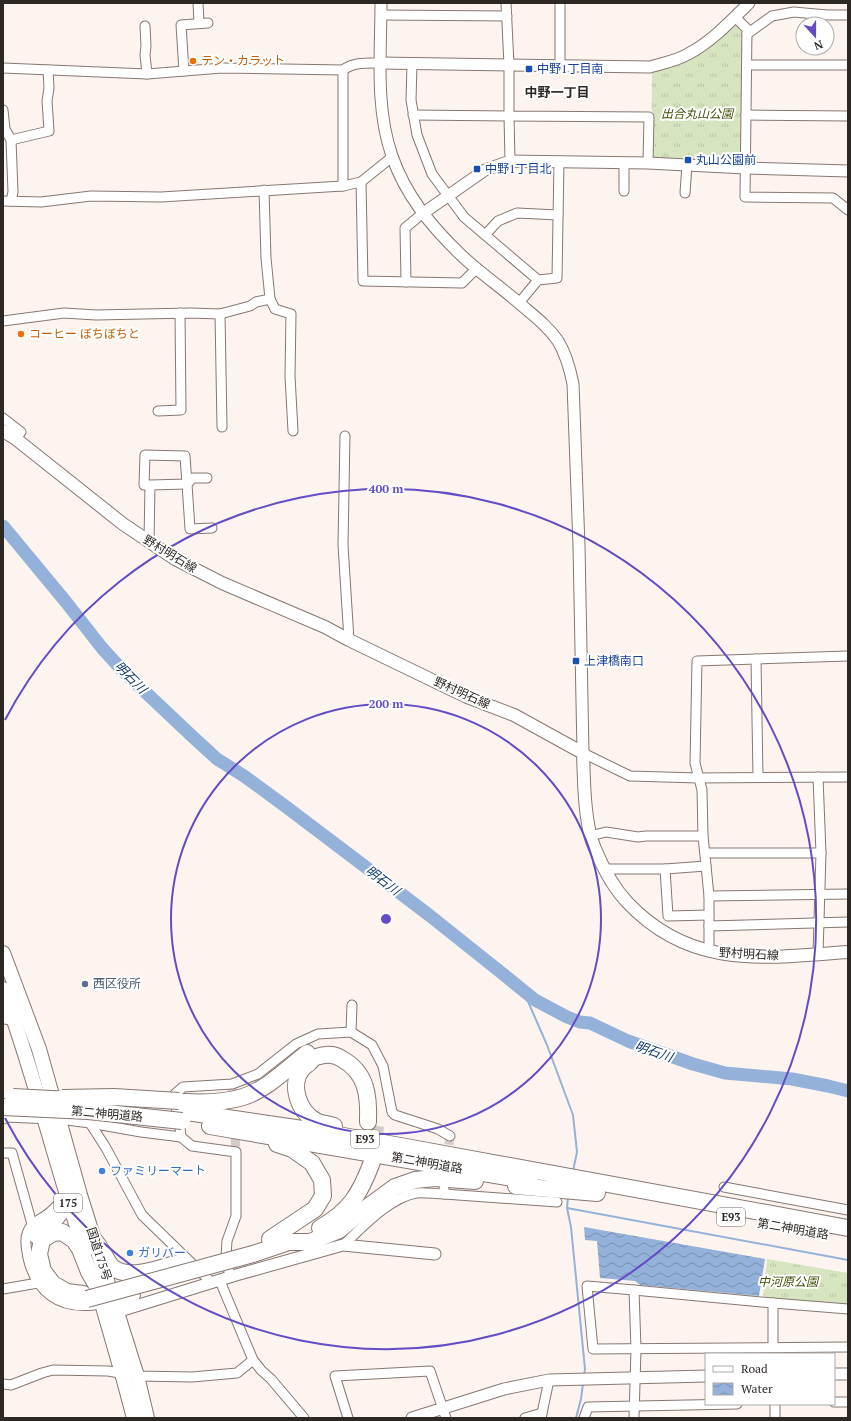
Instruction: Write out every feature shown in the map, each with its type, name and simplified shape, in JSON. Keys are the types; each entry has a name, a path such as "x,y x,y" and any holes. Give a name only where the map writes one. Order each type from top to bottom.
{"highway":[{"name":"国道175号","path":"3,953 40,1049 80,1195 96,1241 101,1304 137,1376 147,1418"},
{"name":"国道175号","path":"3,989 9,1019 44,1118 67,1197 96,1284 134,1418"},
{"path":"3,1096 46,1098 114,1097 181,1118 205,1103 224,1102 244,1097 267,1084 306,1054 318,1049 329,1048 350,1053 360,1060 367,1069 374,1091 372,1124 362,1076 350,1063 336,1056 327,1055 315,1057 302,1069 296,1085 297,1097 308,1114 316,1121 385,1136 406,1146"},
{"name":"第二神明道路","path":"3,1107 88,1111 309,1130 406,1146 597,1193 614,1191 848,1239"},
{"name":"第二神明道路","path":"181,1118 259,1134 548,1182 848,1228"},
{"path":"249,1250 270,1239 315,1209 322,1196 322,1180 312,1163 292,1149 270,1142 259,1134"},
{"path":"270,1239 290,1234 309,1226 328,1215 342,1203 353,1187 367,1161 364,1183 353,1201 334,1220 291,1242"},
{"path":"96,1284 89,1272 80,1249 74,1240 62,1232 53,1233 42,1240 39,1254 42,1271 53,1284 67,1292 101,1304 201,1265 249,1250 291,1242 310,1242 338,1230 395,1187 416,1180 435,1178 518,1186 548,1182"},
{"path":"67,1197 56,1218 40,1231 32,1247 37,1273 43,1284 52,1292 74,1300 101,1304 175,1282 201,1265"},
{"path":"96,1241 111,1267 123,1273 139,1273 178,1263 201,1265"}],"main road":[{"name":"野村明石線","path":"3,432 16,439 124,524 175,559 222,583 325,628 467,697 514,715 583,753 585,804 590,836 604,869 609,879 622,897 634,910 667,935 687,945 709,951 742,956 767,957 848,952"}],"street":[{"path":"184,71 181,25 203,23 198,3"},
{"path":"381,3 381,100 385,129 392,157 409,193 422,214 461,255 545,325 558,342 568,364 573,384 579,546 583,753 630,776 698,778 848,776"},
{"path":"506,3 509,65 508,116 510,161"},
{"path":"560,3 560,65"},
{"path":"3,68 147,74 222,68 343,70 350,65 357,63 650,66 669,62 687,55 701,47 749,3"},
{"path":"747,34 772,16 794,12 827,16 848,15"},
{"path":"381,15 507,16"},
{"path":"735,17 747,29 745,197 833,198 848,210"},
{"path":"146,26 146,46 144,55 147,74"},
{"path":"412,64 410,100 417,136 432,174 464,217 538,280"},
{"path":"747,65 848,65"},
{"path":"11,140 48,131 46,101 49,88 48,70"},
{"path":"342,186 343,70"},
{"path":"3,110 5,129 11,140 8,167 13,192 7,201"},
{"path":"746,114 848,116"},
{"path":"413,115 649,117 648,163"},
{"path":"7,201 41,202 91,196 162,197 342,186 361,182 392,157"},
{"path":"406,282 405,228 422,214 486,170 510,161 648,163 745,168 848,170"},
{"path":"519,303 538,280 557,278 559,161"},
{"path":"624,163 624,191"},
{"path":"685,193 687,165"},
{"path":"361,182 363,281 462,284 477,268"},
{"path":"264,190 266,258 270,299 275,309 291,314 290,376 294,431"},
{"path":"485,235 498,221 517,213 558,215"},
{"path":"3,321 64,312 96,315 180,313 220,314 270,299"},
{"path":"158,411 181,410 180,313"},
{"path":"220,314 222,427"},
{"path":"3,418 21,432 16,439"},
{"path":"345,436 343,545 349,640"},
{"path":"207,478 193,478 187,484 144,485 145,455 185,456 187,484 190,529 212,528"},
{"path":"149,541 150,485"},
{"path":"709,951 709,896 703,836 702,790 695,763 694,735 697,661 848,656"},
{"path":"756,659 758,778"},
{"path":"818,777 821,853 818,954"},
{"path":"590,836 606,832 638,837 703,836"},
{"path":"705,853 821,853"},
{"path":"604,869 665,869 706,866"},
{"path":"665,869 668,916 709,916"},
{"path":"709,896 848,894"},
{"path":"709,926 848,922"},
{"path":"351,1032 352,1005"},
{"path":"220,1280 226,1256 227,1241 236,1216 236,1152 192,1146 181,1118 175,1094 183,1088 232,1084 258,1074 296,1044 318,1034 351,1032 372,1045 383,1066 392,1112 395,1115 438,1130 450,1136"},
{"path":"3,1118 6,1116 59,1119 141,1132 181,1118"},
{"path":"90,1123 109,1154 142,1215 220,1280 253,1360 304,1418"},
{"path":"3,1153 12,1153 32,1224"},
{"path":"724,1187 848,1210"},
{"path":"343,1245 382,1209 396,1201 416,1193 444,1192 558,1202"},
{"path":"67,1197 49,1213 32,1224 27,1234 25,1244 29,1262 38,1283 45,1292 68,1304 92,1306 220,1280 343,1245 435,1254"},
{"path":"3,1289 38,1283"},
{"path":"848,1309 587,1286 594,1349 848,1347"},
{"path":"634,1290 636,1349 634,1418"},
{"path":"773,1303 773,1347"},
{"path":"3,1384 11,1385 53,1370 108,1371 137,1376 192,1377 237,1373 253,1360"},
{"path":"348,1418 335,1376 430,1371 444,1413"},
{"path":"835,1374 848,1374"},
{"path":"412,1418 444,1413 504,1389 549,1380 705,1376"},
{"path":"525,1418 542,1415 549,1380"},
{"path":"835,1402 848,1402"},
{"path":"584,1418 588,1407 705,1405"},
{"path":"775,1405 775,1418"}],"green space":[{"name":"出合丸山公園","path":"733,26 739,26 744,30 743,163 651,158 652,72 675,66 689,60 703,52"},
{"name":"中河原公園","path":"767,1259 848,1273 848,1306 767,1299 763,1295"}],"water":[{"path":"584,1227 765,1259 759,1296 640,1285 635,1281 600,1278 597,1241 585,1240"}],"waterway":[{"name":"明石川","path":"3,526 102,648 123,671 217,759 244,776 285,806 429,915 535,1000 567,1017 580,1022 590,1023 628,1041 693,1064 725,1073 792,1079 848,1091"},
{"path":"523,990 547,1045 573,1115 577,1152 573,1171"},
{"path":"568,1197 567,1208 571,1227 585,1369 584,1375"},
{"path":"567,1208 848,1260"},
{"path":"576,1418 583,1383"}],"tunnel":[{"path":"232,1084 236,1152"},
{"path":"373,1156 376,1126"},
{"path":"447,1158 450,1136"}],"place":[{"name":"テン・カラット","path":"193,61"},
{"name":"中野1丁目南","path":"529,69"},
{"name":"丸山公園前","path":"688,160"},
{"name":"中野1丁目北","path":"477,169"},
{"name":"コーヒー ぼちぼちと","path":"21,334"},
{"name":"上津橋南口","path":"576,661"},
{"name":"西区役所","path":"85,984"},
{"name":"ファミリーマート","path":"102,1171"},
{"name":"ガリバー","path":"130,1253"}],"district":[{"name":"中野一丁目","path":"557,92"}]}
